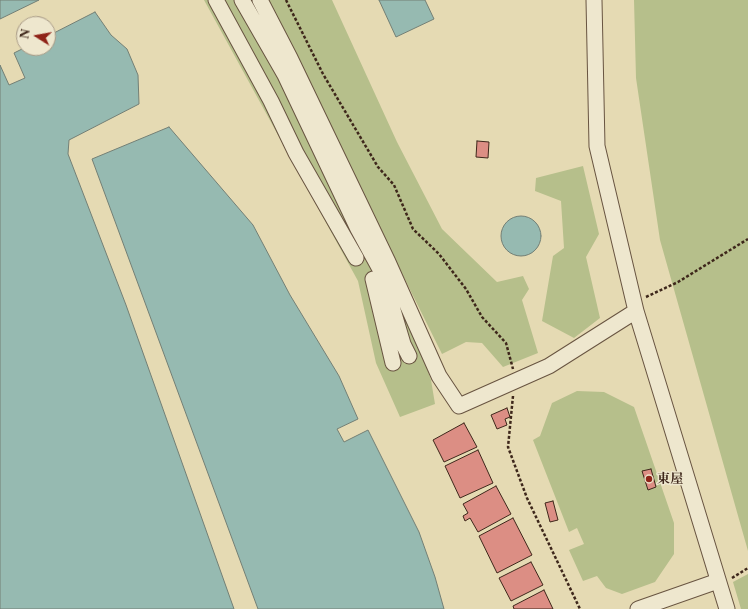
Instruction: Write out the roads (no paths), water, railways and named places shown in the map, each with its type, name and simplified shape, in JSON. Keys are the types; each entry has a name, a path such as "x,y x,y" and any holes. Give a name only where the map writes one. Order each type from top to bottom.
{"street":[{"path":"216,0 271,100 296,153 356,258"},
{"path":"242,0 285,75 358,229 382,273 403,344 409,356"},
{"path":"260,0 290,58 388,262 439,376 459,406 549,366 636,311"},
{"path":"594,0 597,146 636,311 727,609"},
{"path":"341,232 346,229 372,271 394,363"},
{"path":"638,609 719,583"}],"water":[{"path":"0,0 39,0 0,19"},
{"path":"379,0 425,0 434,19 396,37"},
{"path":"95,12 111,35 127,49 138,75 139,104 69,140 68,154 126,305 234,609 0,609 0,65 9,85 25,78 14,53 16,52 16,56 56,56 56,32"},
{"path":"169,127 253,225 290,295 339,376 358,419 337,429 344,442 368,430 419,532 435,577 444,609 258,609 92,159"},
{"path":"525,216 532,219 538,225 541,236 540,244 532,253 525,256 517,256 510,253 502,244 501,232 504,225 513,217"}],"place":[{"name":"東屋","path":"649,479"}]}
